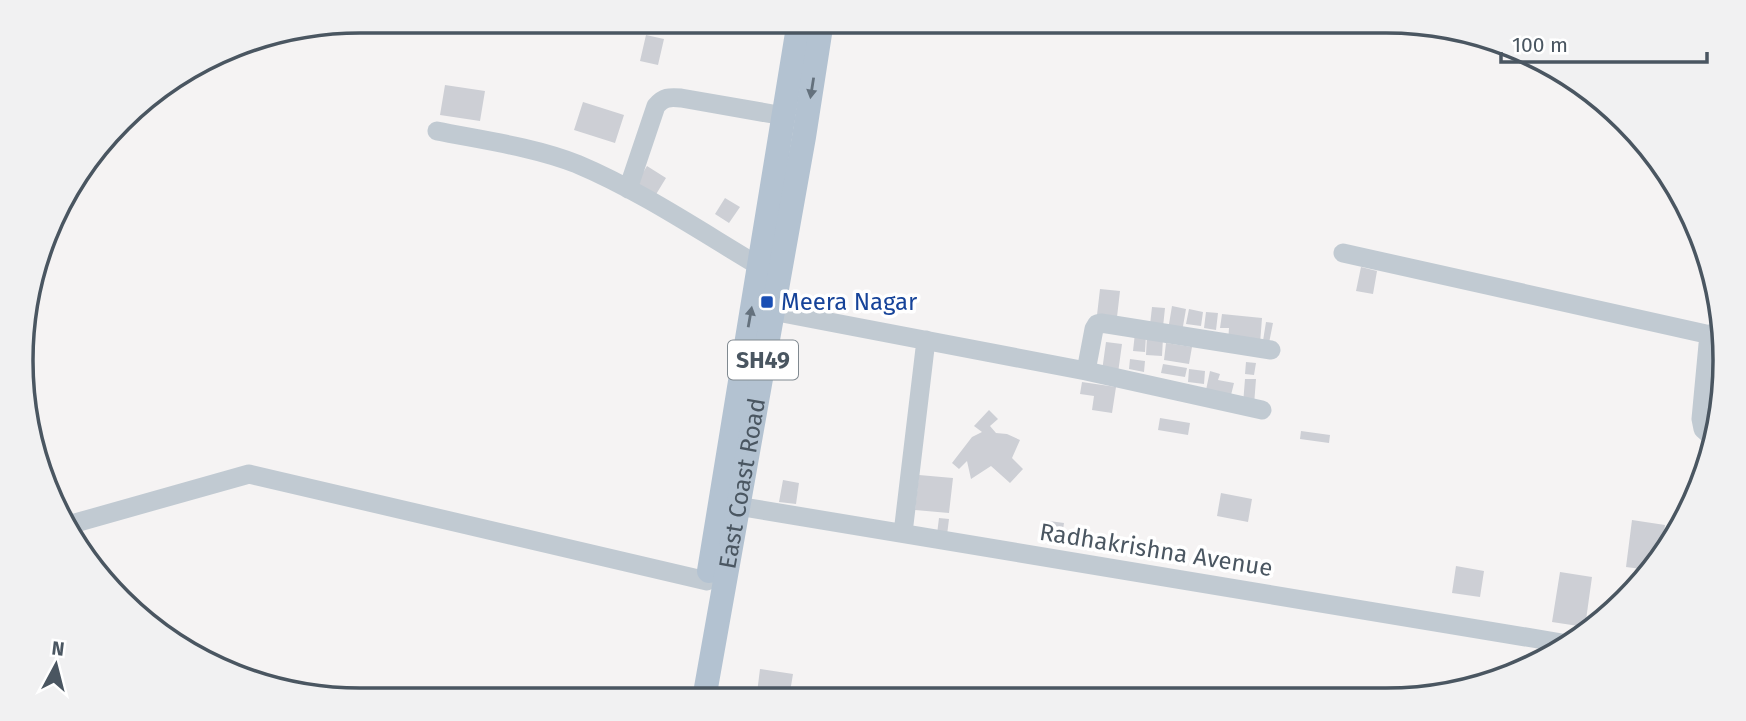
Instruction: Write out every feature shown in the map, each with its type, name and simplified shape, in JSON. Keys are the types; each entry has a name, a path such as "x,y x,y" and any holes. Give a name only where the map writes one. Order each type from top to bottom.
{"main road":[{"name":"East Coast Road","path":"690,688 797,33"},
{"name":"East Coast Road","path":"706,688 820,33"}],"street":[{"path":"628,189 656,106 662,99 681,98 784,116"},
{"path":"436,131 514,146 575,163 628,189 759,266"},
{"path":"1343,253 1712,335"},
{"path":"772,311 1086,371 1262,410"},
{"path":"1086,371 1094,329 1101,323 1271,350"},
{"path":"903,533 926,340"},
{"path":"1705,430 1701,419 1713,357"},
{"path":"76,523 249,474 707,581"},
{"name":"Radhakrishna Avenue","path":"737,506 1554,641"}],"building":[{"path":"646,35 664,39 658,65 640,61"},
{"path":"445,85 485,91 480,121 440,115"},
{"path":"583,102 624,115 615,143 574,130"},
{"path":"647,166 666,178 655,196 636,184"},
{"path":"725,198 740,207 729,223 715,214"},
{"path":"1361,267 1377,271 1373,294 1356,291"},
{"path":"1100,289 1120,291 1117,317 1097,315"},
{"path":"1172,306 1186,309 1182,332 1168,330"},
{"path":"1152,307 1165,308 1163,327 1150,325"},
{"path":"1189,309 1203,312 1201,326 1186,324"},
{"path":"1206,312 1218,313 1216,330 1204,328"},
{"path":"1222,314 1262,318 1260,344 1228,342 1229,328 1220,328"},
{"path":"1266,322 1273,323 1268,348 1262,347"},
{"path":"1135,333 1146,334 1145,352 1133,351"},
{"path":"1147,336 1163,338 1162,356 1146,355"},
{"path":"1106,342 1122,344 1118,373 1102,371"},
{"path":"1166,343 1192,347 1189,364 1164,360"},
{"path":"1130,359 1145,361 1144,372 1129,369"},
{"path":"1246,362 1256,363 1254,375 1245,374"},
{"path":"1163,364 1187,368 1185,377 1161,373"},
{"path":"1189,369 1205,371 1204,384 1188,382"},
{"path":"1210,371 1220,374 1218,380 1234,383 1231,395 1206,390"},
{"path":"1245,379 1256,379 1254,405 1243,404"},
{"path":"1082,382 1116,387 1112,413 1092,410 1094,396 1080,394"},
{"path":"989,410 998,419 990,426 996,433 1007,434 1020,440 1012,458 1023,469 1010,483 991,466 971,479 967,461 959,469 952,463 972,437 982,432 974,426"},
{"path":"1160,418 1190,423 1188,435 1158,430"},
{"path":"1301,431 1330,435 1329,443 1300,439"},
{"path":"919,475 953,478 949,513 915,510"},
{"path":"783,480 799,483 796,504 779,502"},
{"path":"1221,493 1252,499 1248,522 1217,516"},
{"path":"939,518 949,519 947,535 937,534"},
{"path":"1042,520 1064,523 1061,542 1039,539"},
{"path":"1632,520 1665,525 1658,542 1638,569 1626,567"},
{"path":"1456,566 1484,571 1480,597 1452,593"},
{"path":"1560,572 1592,577 1586,619 1577,626 1552,622"},
{"path":"760,669 793,674 791,688 758,688"}],"place":[{"name":"Meera Nagar","path":"767,302"}]}
